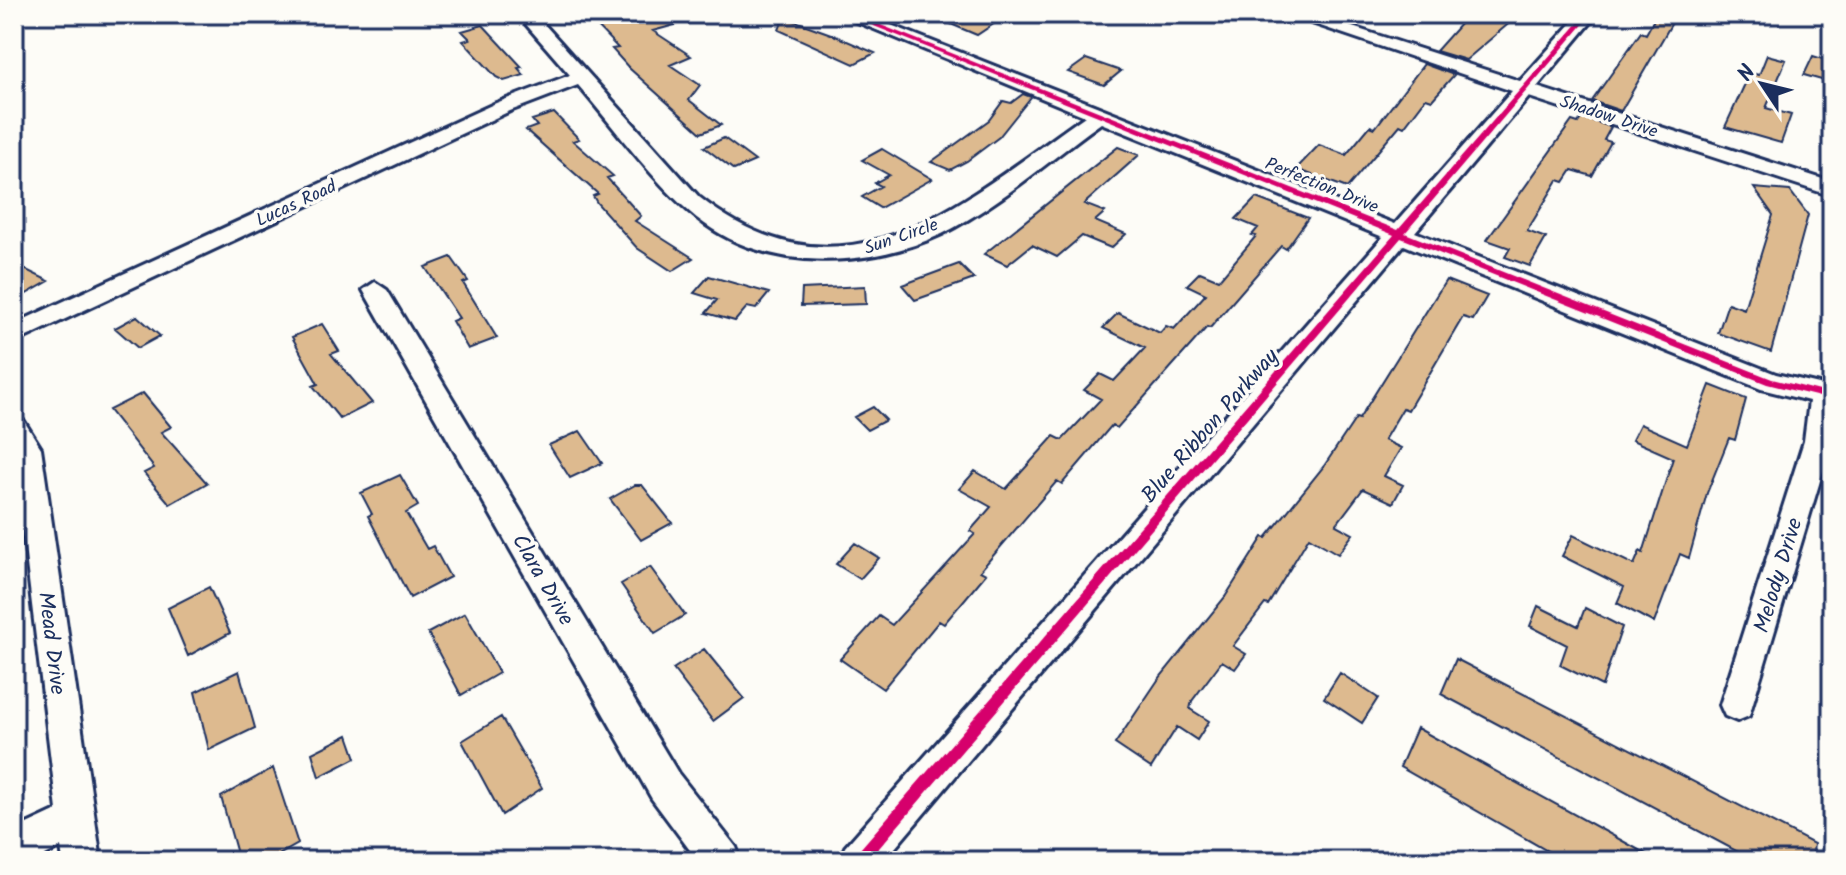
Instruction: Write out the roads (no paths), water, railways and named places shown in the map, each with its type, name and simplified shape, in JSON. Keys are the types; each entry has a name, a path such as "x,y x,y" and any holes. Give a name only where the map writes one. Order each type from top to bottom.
{"street":[{"name":"Sun Circle","path":"526,14 580,78 715,224 761,245 814,254 869,251 934,229 1102,113"},
{"name":"Perfection Drive","path":"847,14 1102,113 1770,382 1828,397"},
{"name":"Shadow Drive","path":"1294,14 1832,189"},
{"name":"Blue Ribbon Parkway","path":"859,861 1589,14"},
{"name":"Lucas Road","path":"14,334 503,107 580,78"},
{"name":"Clara Drive","path":"375,290 665,786 722,861"},
{"name":"Melody Drive","path":"1737,705 1818,441 1828,397"},
{"name":"Mead Drive","path":"14,428 27,448 82,861"},
{"path":"14,850 76,820"}]}
